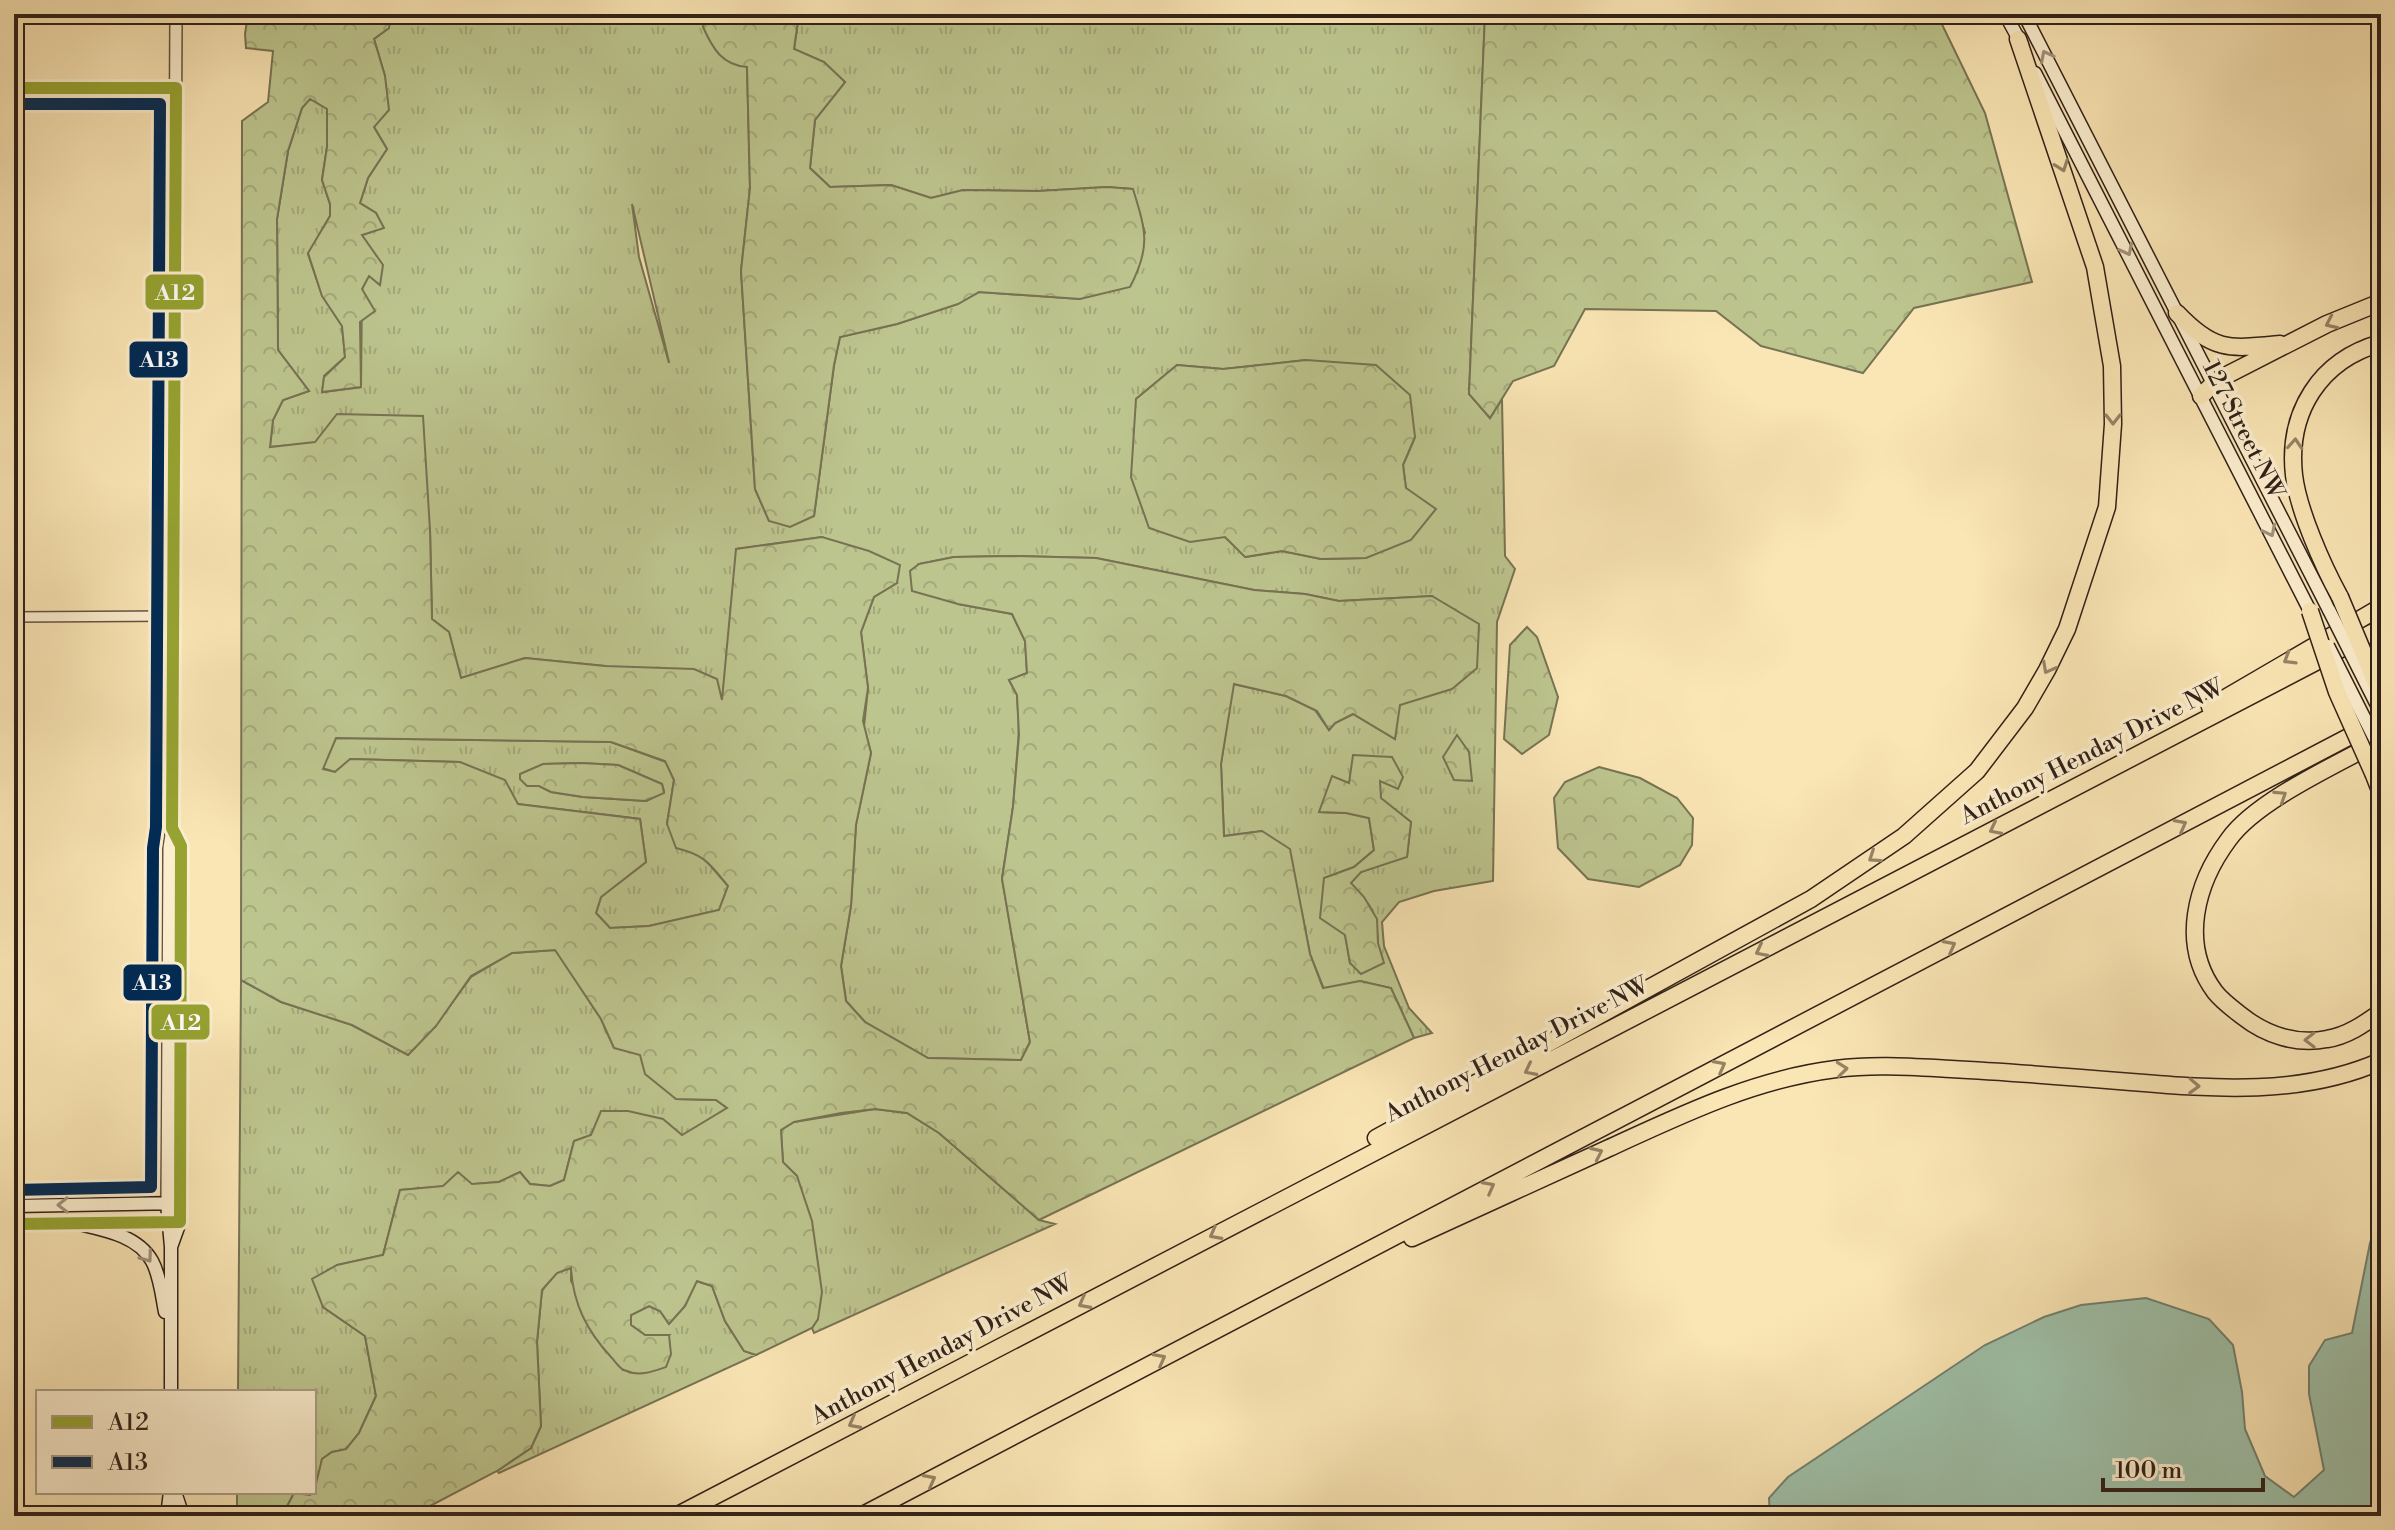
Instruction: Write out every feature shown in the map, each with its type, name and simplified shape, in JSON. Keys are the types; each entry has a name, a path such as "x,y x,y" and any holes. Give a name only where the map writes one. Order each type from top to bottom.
{"highway":[{"path":"1278,1201 1345,1155 1811,899 1904,836 1938,806 1977,771 2025,708 2067,629 2107,507 2113,410 2112,366 2095,267 2018,39"},
{"path":"2207,390 2289,343 2381,302"},
{"path":"2177,313 2195,332 2220,345 2240,348 2289,343"},
{"path":"2381,343 2351,354 2325,374 2303,407 2294,438 2294,475 2298,495 2329,578 2335,604 2381,695"},
{"path":"2064,793 2381,607"},
{"path":"2310,611 2337,692 2381,793"},
{"name":"Anthony Henday Drive NW","path":"676,1516 2381,628"},
{"path":"861,1516 2381,720"},
{"path":"2381,740 2294,788 2255,813 2238,829 2214,862 2194,917 2199,960 2215,993 2262,1030 2283,1038 2304,1041 2328,1039 2355,1030 2381,1012"},
{"path":"1296,1288 1425,1233 1710,1102 1785,1078 1837,1069 1887,1066 2261,1088 2305,1085 2381,1061"}],"main road":[{"name":"127 Street NW","path":"2005,14 2207,390 2335,604 2381,713"},
{"name":"127 Street NW","path":"2024,14 2177,313 2207,390 2310,611 2381,751"},
{"path":"14,1206 174,1203 171,1390"},
{"path":"14,1224 173,1222"},
{"path":"79,1224 106,1230 133,1242 153,1262 171,1346"},
{"path":"167,1516 172,1494"},
{"path":"174,1494 183,1516"}],"street":[{"path":"174,1203 169,862 172,828 176,14"},
{"path":"14,88 176,88"},
{"path":"14,617 173,616"}],"green space":[{"path":"248,14 390,14 389,28 374,39 385,76 389,110 374,127 387,149 368,178 360,203 376,213 384,228 362,235 383,265 380,285 369,276 362,289 375,311 360,322 361,387 322,392 324,377 345,357 342,326 322,296 308,253 330,216 330,204 322,180 327,147 327,109 310,99 302,108 288,151 277,219 278,350 309,391 283,400 273,420 270,447 315,442 337,414 423,416 432,619 449,632 461,678 525,658 605,666 694,669 717,679 722,700 736,549 822,537 869,551 900,565 897,583 874,597 861,632 868,688 863,721 871,753 856,825 851,906 841,966 846,1001 865,1022 928,1058 1021,1060 1030,1042 1002,879 1013,807 1019,735 1017,695 1009,680 1027,673 1025,641 1012,614 912,591 910,571 919,564 954,557 1096,558 1254,590 1305,594 1339,601 1432,596 1479,624 1477,668 1452,689 1400,705 1395,739 1353,714 1335,723 1329,730 1317,711 1286,696 1234,684 1221,764 1224,836 1262,831 1290,849 1310,954 1323,988 1360,981 1391,988 1414,1038 1039,1220 939,1133 907,1113 875,1109 794,1122 781,1130 783,1162 797,1176 812,1221 822,1292 818,1319 812,1328 756,1355 744,1351 725,1321 712,1286 697,1281 685,1306 669,1324 660,1311 649,1306 631,1315 631,1325 645,1335 669,1335 671,1354 666,1367 645,1373 630,1372 619,1366 588,1327 578,1305 571,1268 557,1273 542,1290 537,1342 541,1426 531,1448 497,1471 411,1516 282,1516 293,1494 316,1494 322,1459 332,1452 346,1449 359,1433 376,1396 365,1336 323,1307 312,1279 337,1265 383,1255 400,1190 443,1186 458,1172 472,1184 499,1182 520,1172 530,1184 550,1186 564,1180 574,1141 591,1135 601,1111 628,1111 663,1119 682,1135 727,1108 716,1100 676,1099 645,1074 640,1055 614,1048 601,1019 555,950 512,953 471,976 436,1026 408,1055 352,1025 281,1002 241,980 242,121 268,102 273,51 246,48","holes":["336,738 611,742 665,761 674,780 667,824 676,848 706,861 728,886 719,910 649,926 610,928 596,913 601,897 646,862 640,819 518,804 505,780 460,762 350,759 335,772 323,769"]},
{"path":"390,14 708,14 703,27 747,66 750,188 741,271 755,489 769,521 814,516 840,337 897,324 957,304 979,292 1080,299 1145,233 1132,189 964,190 931,198 891,185 830,187 810,168 815,120 845,82 824,62 794,49 799,14 917,14 946,18 945,14 1485,14 1469,394 1490,418 1502,399 1505,556 1515,569 1497,622 1493,881 1434,891 1399,902 1382,922 1384,946 1409,1008 1432,1033 1414,1038 1391,988 1360,981 1324,989 1310,954 1301,908 1262,831 1224,836 1221,764 1233,684 1286,696 1315,710 1329,730 1335,723 1353,714 1395,739 1399,705 1416,698 1432,596 1339,601 1305,594 1254,590 1096,558 954,557 919,564 958,604 1012,614 1025,641 1027,673 1009,680 1017,695 1019,730 1013,807 1002,878 1030,1042 1021,1060 928,1058 865,1022 846,1001 841,966 851,906 856,824 871,753 864,727 868,688 861,632 874,597 897,583 822,537 737,549 722,704 605,666 525,658 461,678 449,632 432,619 430,530 315,443 270,447 273,420 283,400 309,391 278,350 277,219 288,151 302,108 310,98 327,108 327,147 322,180 330,204 330,216 308,254 322,295 342,326 345,357 324,376 323,392 361,387 362,289 369,275 380,285 362,235 383,228 376,213 360,203 368,178 387,149 374,127 385,76 374,39 389,28","holes":["632,204 669,362 669,363 639,257","1306,360 1415,437 1403,465 1406,489 1366,558 1321,559 1282,551 1246,557 1225,537 1136,399 1177,365 1223,369","1403,778 1379,781 1381,799 1411,822 1407,856 1361,872 1350,883 1372,910 1378,943 1350,963 1345,934 1324,878 1354,867 1374,850 1369,818 1320,812 1349,784"]},
{"path":"708,14 799,14 794,49 824,62 845,82 815,120 810,168 830,187 891,185 931,198 963,190 1133,189 1143,228 1144,249 1130,287 1080,299 979,292 958,304 897,324 840,337 814,516 790,527 769,521 755,489 741,271 750,188 747,67 731,63 715,49 703,27"},
{"path":"1485,14 1937,14 1985,113 2032,282 1914,308 1863,373 1761,346 1716,311 1585,309 1554,366 1513,381 1490,418 1469,394"},
{"path":"1306,360 1376,365 1410,395 1415,437 1403,465 1406,488 1436,509 1411,540 1366,558 1321,559 1282,551 1245,557 1225,537 1190,542 1149,528 1131,477 1136,399 1177,365 1223,369"},
{"path":"1527,627 1537,637 1558,697 1549,735 1522,754 1504,739 1510,645"},
{"path":"1457,735 1469,752 1472,781 1454,780 1443,757"},
{"path":"336,738 611,742 666,762 674,780 667,824 728,886 719,910 649,926 610,928 596,913 601,897 646,862 640,819 517,804 460,762 351,759 335,772 322,768","holes":["543,764 618,765 662,784 664,792 646,801 583,797 551,792 539,786"]},
{"path":"1353,755 1392,757 1403,777 1398,789 1380,781 1381,798 1411,822 1407,857 1361,872 1351,883 1377,919 1378,943 1384,963 1361,974 1350,963 1345,935 1320,918 1324,878 1354,867 1374,850 1369,818 1319,812 1332,776 1349,783"},
{"path":"543,764 618,765 662,784 664,793 646,801 583,797 527,786 520,779 520,774"},
{"path":"1599,767 1640,778 1677,798 1693,818 1692,845 1680,865 1639,887 1588,879 1558,848 1554,798 1565,782"},
{"path":"556,950 601,1019 614,1048 641,1054 676,1099 716,1100 727,1108 682,1136 591,1135 574,1141 564,1180 550,1186 530,1184 520,1172 499,1182 400,1190 383,1255 337,1265 323,1307 365,1336 376,1396 359,1433 346,1450 332,1452 322,1459 316,1484 316,1390 238,1390 241,980 281,1002 352,1025 408,1055 436,1025 471,977 512,953"},
{"path":"875,1109 907,1113 939,1133 1039,1220 1055,1224 814,1333 812,1328 818,1319 797,1176 783,1163 781,1130 794,1122"},
{"path":"571,1268 571,1281 623,1370 669,1335 645,1335 631,1325 631,1315 649,1306 660,1311 669,1324 685,1306 696,1281 712,1286 725,1321 744,1351 756,1355 499,1473 497,1471 531,1448 541,1426 537,1342 542,1290 557,1272"},
{"path":"237,1494 293,1494 282,1516 237,1516"}],"shaded area":[{"path":"2381,1212 2381,1516 1770,1516 1769,1498 1788,1477 1985,1345 2044,1317 2081,1305 2146,1298 2209,1319 2233,1345 2245,1429 2265,1476 2294,1497 2324,1470 2309,1394 2309,1366 2325,1340 2352,1333 2370,1243"}],"transit line":[{"name":"A12","path":"14,88 176,88 172,828 181,846 180,1222 14,1224"},
{"name":"A13","path":"14,104 160,104 151,1187 14,1190"}]}
